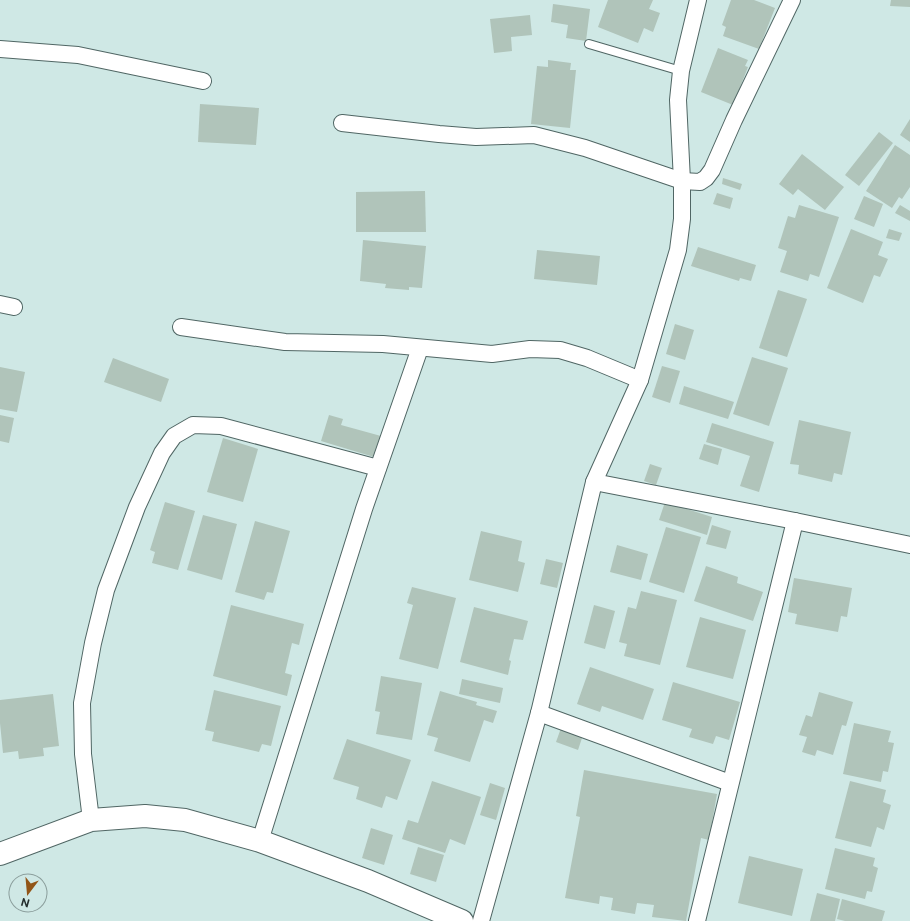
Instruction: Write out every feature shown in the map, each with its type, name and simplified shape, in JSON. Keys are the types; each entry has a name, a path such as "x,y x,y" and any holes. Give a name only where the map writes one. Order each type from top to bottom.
{"street":[{"path":"481,921 539,713 594,482 640,380 678,250 682,219 682,181 678,100 681,71 698,0"},
{"path":"342,123 476,137 534,135 585,148 682,181 700,182 706,178 712,170 734,120 792,0"},
{"path":"0,49 78,55 203,81"},
{"path":"181,327 285,342 383,344 492,354 530,349 560,350 587,358 640,380"},
{"path":"260,841 378,468 420,348"},
{"path":"91,820 83,754 82,703 93,643 106,590 137,507 162,453 174,436 193,425 221,426 378,468"},
{"path":"594,482 795,520 910,545"},
{"path":"697,921 795,520"},
{"path":"539,713 730,783"},
{"path":"0,854 91,820 145,816 184,820 260,841 368,881 462,921"}],"lane":[{"path":"589,44 681,71"}],"building":[{"path":"608,0 653,0 649,9 660,13 653,32 644,28 638,43 598,27"},
{"path":"731,0 754,0 775,8 759,49 723,36 726,27 722,25"},
{"path":"891,0 910,0 910,7 890,6"},
{"path":"553,4 590,9 586,41 566,38 568,25 551,22"},
{"path":"530,15 532,35 511,37 512,51 494,53 490,19"},
{"path":"718,48 748,60 745,66 748,67 733,105 701,92"},
{"path":"548,60 571,63 570,70 576,70 570,128 531,124 537,66 548,67"},
{"path":"200,104 259,108 256,145 198,142"},
{"path":"910,119 910,142 900,135"},
{"path":"879,132 893,143 859,186 845,175"},
{"path":"895,145 910,155 910,187 902,199 899,197 892,208 866,191"},
{"path":"802,154 844,187 825,210 798,189 793,195 779,184"},
{"path":"723,178 742,184 740,190 722,184"},
{"path":"425,191 426,232 356,232 356,192"},
{"path":"717,193 733,198 730,209 713,204"},
{"path":"864,196 883,204 874,227 854,219"},
{"path":"799,205 839,217 819,277 810,274 808,281 780,272 787,251 778,248 788,216 795,218"},
{"path":"900,205 910,211 910,221 895,213"},
{"path":"851,229 883,242 878,255 888,259 880,277 874,275 863,303 827,288"},
{"path":"889,229 902,233 899,241 886,238"},
{"path":"363,240 426,246 422,288 409,287 409,290 385,288 386,284 360,281"},
{"path":"698,247 756,265 751,281 740,278 739,281 691,266"},
{"path":"537,250 600,256 597,285 534,279"},
{"path":"778,290 807,299 787,357 759,348"},
{"path":"675,324 694,330 685,360 666,354"},
{"path":"752,357 788,368 769,426 733,414"},
{"path":"113,358 169,379 161,402 104,382"},
{"path":"662,366 680,371 670,403 652,397"},
{"path":"0,367 25,372 17,412 0,409"},
{"path":"684,386 734,402 728,419 679,404"},
{"path":"0,415 14,418 9,443 0,441"},
{"path":"329,415 343,419 341,425 381,436 374,457 321,441"},
{"path":"799,420 851,432 842,475 834,473 832,482 798,474 799,465 790,464"},
{"path":"712,423 774,442 759,492 740,486 750,456 706,442"},
{"path":"223,438 258,449 243,502 207,492"},
{"path":"704,444 722,449 718,465 699,459"},
{"path":"650,464 662,468 656,485 644,481"},
{"path":"165,502 195,511 178,570 152,563 155,552 150,550"},
{"path":"665,502 712,517 707,535 659,520"},
{"path":"203,515 237,524 222,580 187,570"},
{"path":"255,521 290,531 273,593 267,592 264,600 235,592"},
{"path":"712,525 731,531 726,549 706,544"},
{"path":"666,527 701,537 684,593 649,582"},
{"path":"481,531 522,541 518,561 525,563 518,592 469,580"},
{"path":"617,545 648,554 641,580 610,572"},
{"path":"546,559 563,563 557,588 540,584"},
{"path":"706,566 738,577 737,583 763,592 753,621 694,601"},
{"path":"794,578 852,588 847,617 841,616 838,632 795,624 797,614 788,612"},
{"path":"412,587 456,598 438,669 399,659 413,605 407,603"},
{"path":"641,591 677,600 660,665 624,656 627,644 619,642 628,607 636,609"},
{"path":"231,605 304,624 299,645 292,643 285,673 292,675 287,696 213,676"},
{"path":"594,605 615,611 605,649 584,643"},
{"path":"474,607 528,621 523,640 514,639 509,660 511,661 508,675 460,662"},
{"path":"700,617 746,630 733,679 686,667"},
{"path":"590,667 654,689 643,720 602,706 600,712 577,704"},
{"path":"381,676 422,683 412,740 376,734 380,712 375,711"},
{"path":"462,679 503,688 500,703 459,694"},
{"path":"673,682 740,702 729,740 716,736 713,744 689,737 692,729 662,720"},
{"path":"214,690 281,706 271,746 262,744 259,752 212,741 214,732 205,730"},
{"path":"440,691 477,702 476,705 497,711 493,723 484,720 470,762 434,751 438,738 427,735"},
{"path":"819,692 853,702 846,726 842,725 833,755 817,750 815,756 802,752 807,737 799,735 806,715 812,717"},
{"path":"53,694 59,746 43,748 44,756 19,759 18,751 3,753 0,723 0,700"},
{"path":"854,723 891,731 888,742 894,743 888,772 883,771 881,782 843,774"},
{"path":"561,728 583,735 578,750 556,742"},
{"path":"347,739 411,760 397,800 386,796 382,808 356,799 359,787 333,779"},
{"path":"584,770 717,794 709,840 701,838 686,921 652,917 654,905 637,903 635,914 611,910 613,898 600,896 599,904 565,898 580,817 576,816"},
{"path":"432,781 481,797 465,845 450,839 445,853 402,839 408,820 418,823"},
{"path":"850,781 886,790 883,802 891,805 884,830 877,827 871,847 835,838"},
{"path":"490,783 505,788 496,820 480,815"},
{"path":"371,828 393,835 384,865 362,858"},
{"path":"418,847 444,855 436,882 410,874"},
{"path":"835,848 875,858 873,866 878,868 872,892 867,891 865,899 825,889"},
{"path":"749,856 803,869 792,916 738,903"},
{"path":"817,893 840,899 835,921 810,921"},
{"path":"842,899 885,911 882,921 845,921 837,919"}]}
